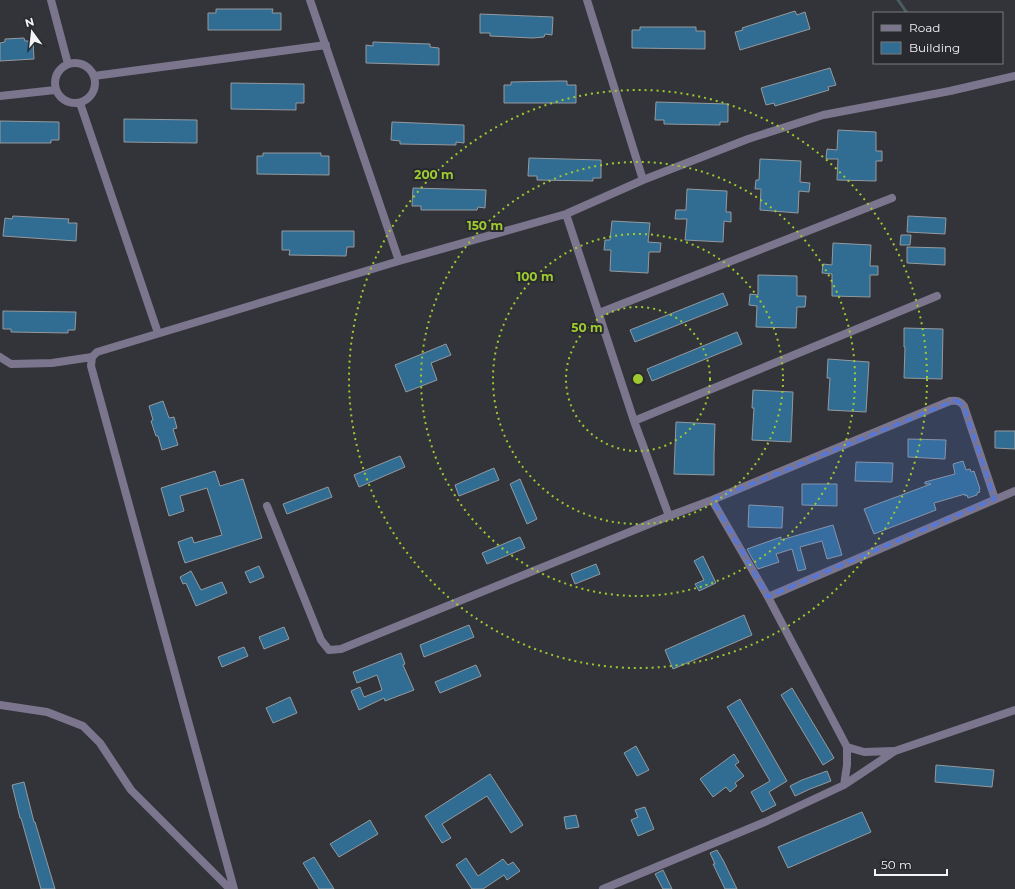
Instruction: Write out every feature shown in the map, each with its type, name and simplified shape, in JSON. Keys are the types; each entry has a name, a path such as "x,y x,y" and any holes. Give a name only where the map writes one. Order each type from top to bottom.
{"street":[{"path":"51,0 68,64"},
{"path":"310,0 399,261"},
{"path":"587,0 643,180"},
{"path":"94,76 326,45"},
{"path":"76,62 83,64 90,69 94,76 95,84 93,92 88,99 80,103 65,101 55,90 55,79 59,70 68,64 76,62"},
{"path":"234,889 91,366 92,358 97,352 399,261 566,214 643,180 748,139 823,115 950,92 1015,76"},
{"path":"0,96 55,90"},
{"path":"80,103 158,333"},
{"path":"599,313 892,198"},
{"path":"566,214 634,421 669,516"},
{"path":"634,421 937,296"},
{"path":"0,357 11,364 52,363 92,358"},
{"path":"267,506 321,640 329,650 341,649 712,500 950,401 960,401 964,406 995,499"},
{"path":"768,597 1015,491"},
{"path":"712,500 768,597 847,747 847,765 844,785"},
{"path":"0,705 47,712 83,726 100,743 131,790 230,889"},
{"path":"603,889 765,822 844,785 895,751 1015,710"},
{"path":"847,747 864,752 895,751"}],"highlighted area":[{"path":"956,400 964,406 995,499 768,597 712,500"}],"building":[{"path":"216,9 273,9 272,13 281,13 281,30 208,30 208,13 216,13"},
{"path":"795,11 797,15 805,12 810,29 740,50 735,32 743,30 742,28"},
{"path":"480,14 553,17 552,35 545,34 544,37 533,38 490,36 490,33 480,33"},
{"path":"640,27 696,27 696,31 705,31 705,49 632,48 632,30 640,30"},
{"path":"24,38 25,41 33,41 34,59 0,61 0,43 5,42 5,39"},
{"path":"373,42 430,44 430,47 439,48 439,65 366,63 366,45 373,46"},
{"path":"830,68 836,85 828,87 829,90 775,106 774,103 766,105 761,88"},
{"path":"567,81 567,85 576,85 576,103 504,103 504,85 511,85 511,82"},
{"path":"231,83 304,84 304,103 296,103 296,110 231,109"},
{"path":"656,102 728,104 728,122 720,122 720,125 664,124 664,120 655,120"},
{"path":"124,119 197,120 197,143 124,142"},
{"path":"0,121 59,122 59,140 51,140 51,143 0,143"},
{"path":"392,122 464,125 464,143 456,142 456,145 400,144 400,141 391,140"},
{"path":"838,130 876,132 876,151 882,151 882,161 876,161 876,181 837,180 838,159 826,159 827,149 837,150"},
{"path":"263,153 321,153 321,156 329,156 329,175 257,174 257,156 263,156"},
{"path":"529,158 601,160 601,178 593,178 593,181 537,180 537,176 528,176"},
{"path":"760,159 801,161 800,182 810,183 809,192 799,191 798,213 760,210 761,189 755,189 756,180 759,180"},
{"path":"413,188 486,190 485,208 478,207 477,210 421,210 421,206 412,206"},
{"path":"687,189 727,191 726,212 731,212 731,222 724,221 723,242 685,240 687,219 675,219 676,210 686,210"},
{"path":"13,216 69,219 68,223 77,223 76,241 3,236 5,218 12,219"},
{"path":"908,216 946,218 945,234 907,232"},
{"path":"612,221 650,223 648,242 661,243 660,252 649,252 648,273 610,271 611,250 604,250 605,240 610,240"},
{"path":"282,231 354,231 354,247 347,247 346,256 289,255 290,250 282,250"},
{"path":"901,235 911,235 910,245 900,245"},
{"path":"833,243 871,245 870,266 878,266 878,275 870,275 870,297 832,296 832,274 822,273 823,264 832,265"},
{"path":"907,247 945,248 945,265 907,263"},
{"path":"758,275 797,276 797,296 806,296 805,307 797,307 796,328 756,327 757,306 749,305 750,294 758,295"},
{"path":"723,293 728,305 635,342 630,330"},
{"path":"3,311 76,312 75,330 68,330 68,333 11,332 11,329 3,329"},
{"path":"904,328 943,329 942,379 904,378"},
{"path":"737,332 742,344 652,381 647,369"},
{"path":"446,344 451,355 431,363 437,380 406,392 395,365"},
{"path":"828,359 869,362 866,412 828,410 830,378 827,378"},
{"path":"753,390 793,392 791,442 752,440 754,408 752,408"},
{"path":"163,401 169,418 174,417 177,428 173,429 178,445 162,450 158,436 156,436 151,421 153,420 149,406"},
{"path":"676,422 715,424 714,475 674,474"},
{"path":"995,431 1015,431 1015,449 995,448"},
{"path":"908,439 946,440 945,459 908,457"},
{"path":"400,456 405,467 359,487 354,475"},
{"path":"963,461 966,470 970,469 971,472 974,471 980,489 980,492 977,493 977,495 968,498 965,494 934,503 936,510 874,534 864,509 931,484 925,484 925,482 955,474 953,464"},
{"path":"856,462 893,463 892,482 855,481"},
{"path":"494,468 499,480 459,496 455,485"},
{"path":"215,471 220,486 243,479 262,538 185,563 178,542 192,537 194,543 222,535 207,488 180,496 184,511 169,516 161,488"},
{"path":"520,479 537,519 527,524 510,484"},
{"path":"802,484 837,484 837,506 802,505"},
{"path":"328,487 332,497 287,514 283,504"},
{"path":"749,505 783,507 782,528 748,527"},
{"path":"833,525 842,555 827,559 822,541 800,547 806,569 798,571 792,549 776,554 779,562 758,569 747,549 781,537 781,540"},
{"path":"520,537 525,548 487,564 482,553"},
{"path":"703,556 716,583 699,591 695,584 704,580 694,561"},
{"path":"596,564 600,574 575,584 571,574"},
{"path":"259,566 264,577 250,583 245,572"},
{"path":"191,571 201,590 222,582 227,593 196,606 186,583 183,584 180,577"},
{"path":"744,615 752,635 673,669 665,650"},
{"path":"469,625 474,637 424,657 420,645"},
{"path":"284,627 289,639 264,649 259,637"},
{"path":"244,647 248,656 222,667 218,657"},
{"path":"401,653 405,664 403,665 414,690 385,701 384,698 359,710 351,691 360,687 364,697 382,690 377,675 357,683 353,672"},
{"path":"476,665 481,676 440,693 435,682"},
{"path":"792,688 834,758 823,765 781,695"},
{"path":"290,697 297,713 273,723 266,708"},
{"path":"740,699 787,781 769,792 776,805 762,812 751,792 770,781 727,707"},
{"path":"636,746 649,770 637,776 624,753"},
{"path":"734,754 739,762 735,765 744,776 735,783 737,786 730,792 726,787 713,797 700,779"},
{"path":"936,765 994,770 992,787 935,782"},
{"path":"827,771 831,781 795,796 790,786"},
{"path":"490,774 523,825 511,833 487,796 442,824 451,838 442,843 425,816"},
{"path":"24,782 34,822 55,889 41,889 20,818 12,785"},
{"path":"645,807 654,829 638,836 631,820 638,817 635,810"},
{"path":"862,812 871,832 788,868 778,847"},
{"path":"576,815 579,827 566,829 564,817"},
{"path":"370,820 378,834 339,857 330,844"},
{"path":"717,850 737,889 725,889 713,864 715,864 710,853"},
{"path":"314,857 334,889 319,889 303,863"},
{"path":"466,858 478,876 503,859 508,865 513,862 520,871 507,880 504,875 483,889 472,889 456,865"},
{"path":"663,870 672,889 663,889 655,874"}],"waterway":[{"path":"898,0 906,12"}]}
